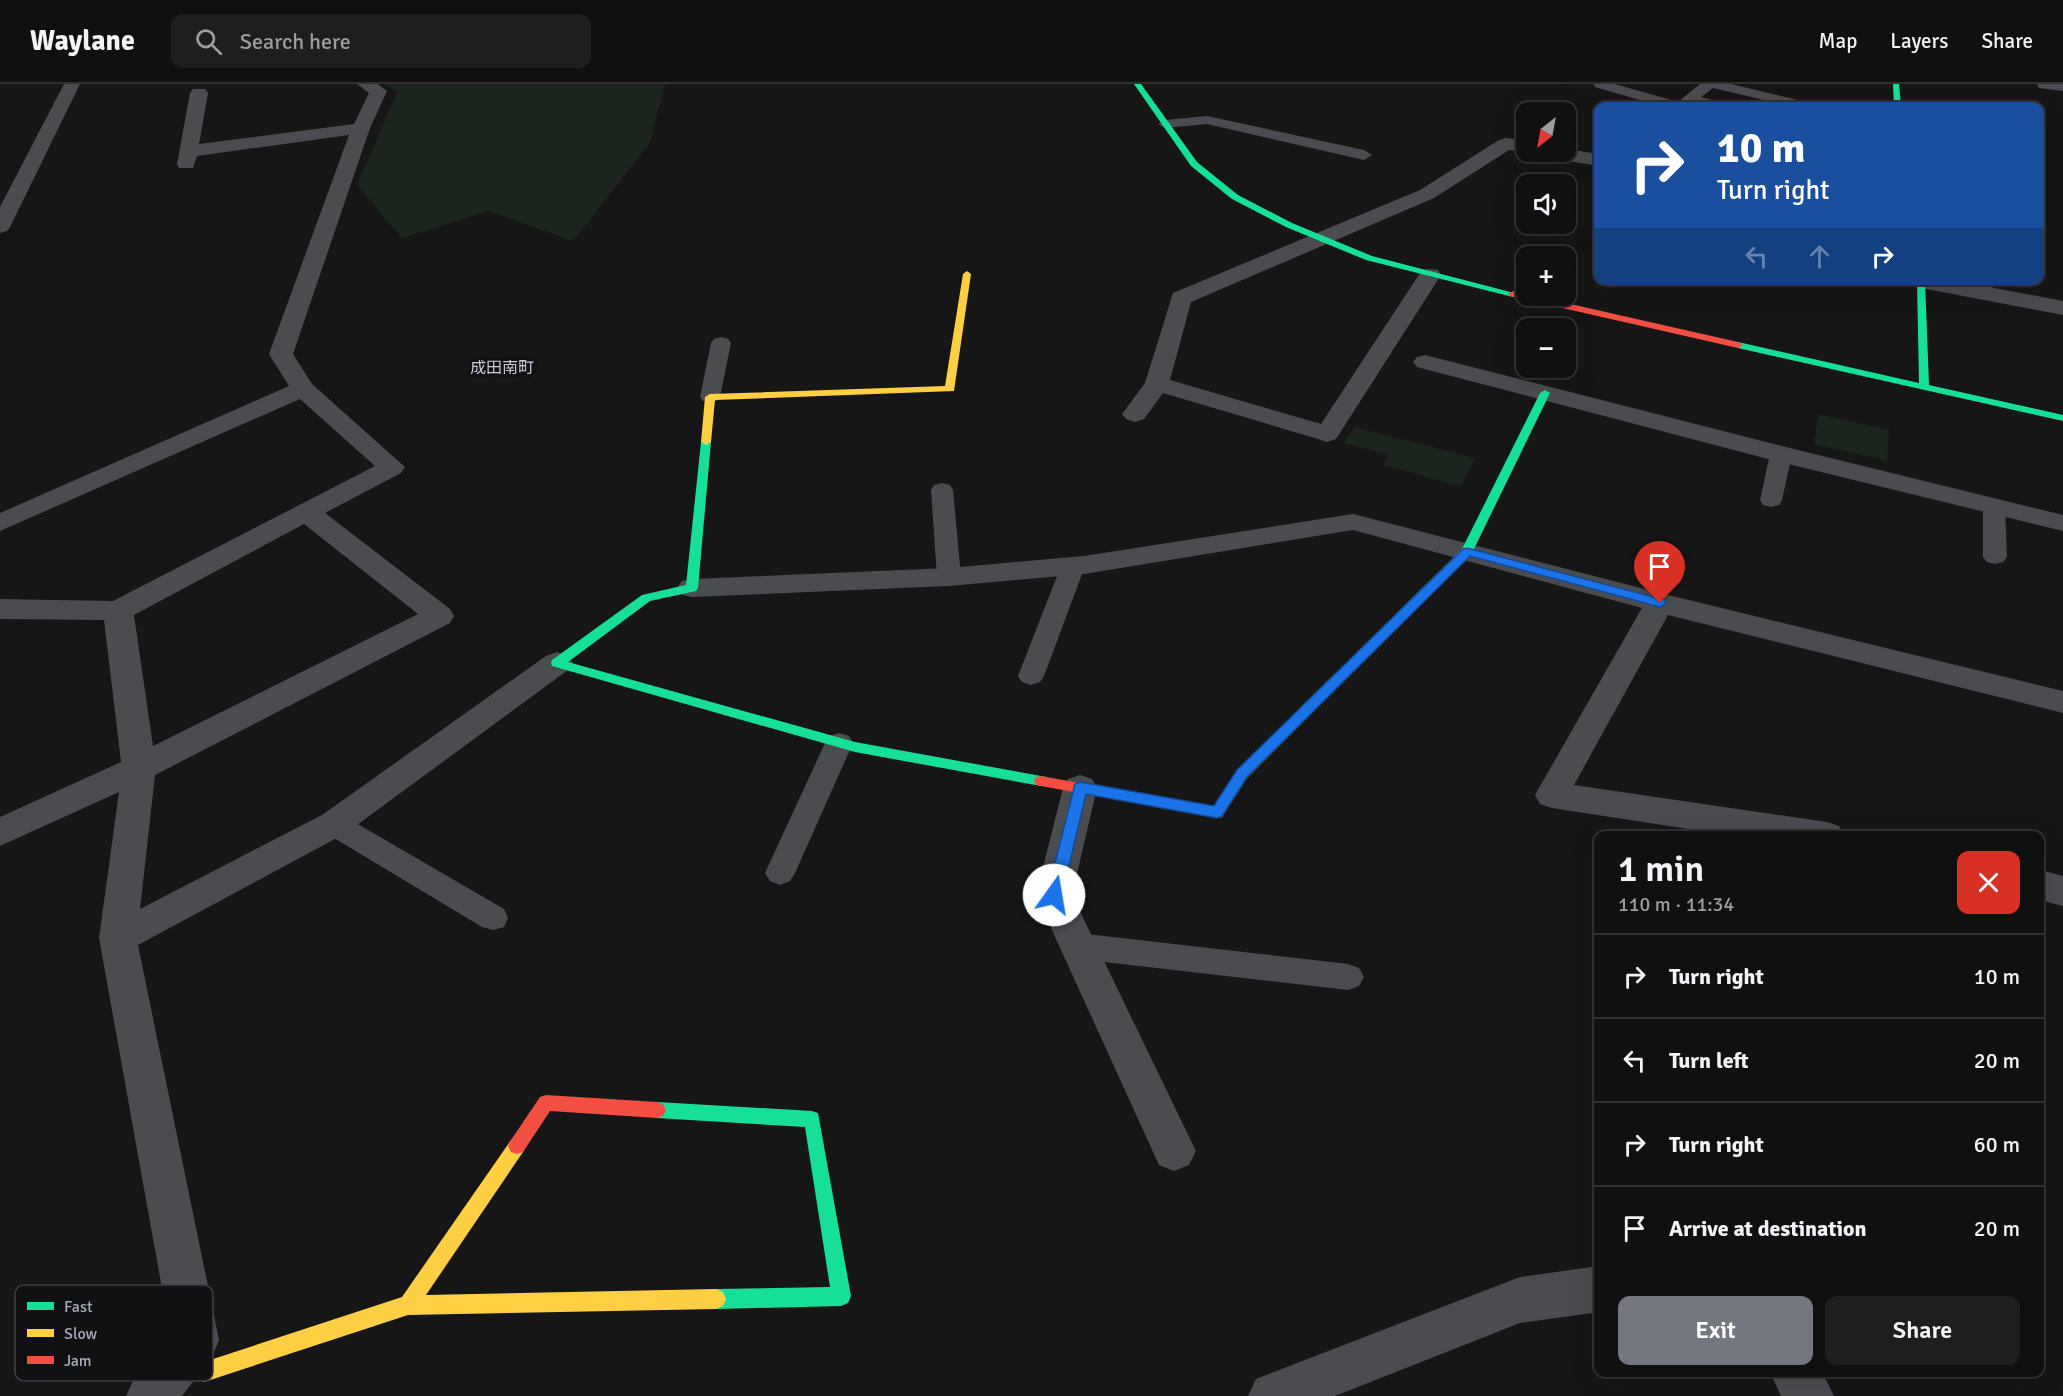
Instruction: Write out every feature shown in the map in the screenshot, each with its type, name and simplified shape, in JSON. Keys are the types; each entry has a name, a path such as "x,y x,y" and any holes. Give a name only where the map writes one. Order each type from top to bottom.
{"street":[{"path":"0,227 72,84"},
{"path":"0,609 117,611 392,467 303,389 281,354 361,128 378,91 365,84"},
{"path":"1137,84 1194,164 1235,197 1289,225 1369,258 1430,275 2063,418"},
{"path":"1895,84 1897,102"},
{"path":"2045,84 2063,86"},
{"path":"199,93 187,157 361,128"},
{"path":"1135,414 1157,384 1181,298 1427,194 1506,144 1516,145"},
{"path":"1576,156 1594,159"},
{"path":"692,588 710,397 950,389 967,274"},
{"path":"1157,384 1327,434 1430,275"},
{"path":"1921,285 1924,387"},
{"path":"1942,285 2063,308"},
{"path":"1425,362 1781,454 2063,523"},
{"path":"0,523 303,389"},
{"path":"557,663 839,743 1217,813 1242,774 1467,552 1545,393"},
{"path":"0,832 139,768 439,616 307,513"},
{"path":"118,938 334,824 646,598 692,588 949,577 1073,566 1353,522 1660,603 2063,702"},
{"path":"1660,603 1552,795 1793,831"},
{"path":"117,611 139,768 118,938 187,1285"},
{"path":"1080,788 1054,895 1174,1151"},
{"path":"2044,886 2063,891"},
{"path":"213,1366 408,1305 841,1296 812,1119 546,1103 408,1305"},
{"path":"1273,1396 1520,1300 1594,1290"},
{"path":"1797,1377 1809,1396"},
{"path":"151,1396 180,1381"}],"lane":[{"path":"1600,84 1661,102"},
{"path":"1688,102 1711,84 1788,102"},
{"path":"1165,124 1207,120 1364,155"},
{"path":"710,397 721,343"},
{"path":"1771,500 1781,454"},
{"path":"942,490 949,577"},
{"path":"1994,506 1995,557"},
{"path":"1031,676 1073,566"},
{"path":"780,873 839,743"},
{"path":"334,824 493,918"},
{"path":"1078,946 1348,977"}],"shaded area":[{"path":"384,84 665,84 650,143 573,241 489,211 402,238 357,185 398,91"},
{"path":"1818,414 1889,430 1887,461 1814,444"},
{"path":"1355,427 1475,458 1461,486 1383,465 1388,455 1344,443"}],"traffic: fast":[{"path":"1137,84 1194,164 1235,197 1289,225 1369,258 1513,294"},
{"path":"1896,84 1898,102"},
{"path":"1921,285 1924,387"},
{"path":"1738,345 2063,418"},
{"path":"1467,551 1545,393"},
{"path":"706,442 692,588 646,598 557,663 855,747 1041,781"},
{"path":"657,1110 812,1119 841,1296 716,1299"}],"traffic: slow":[{"path":"706,442 710,397 950,389 967,274"},
{"path":"1189,808 1217,813 1242,774 1467,551"},
{"path":"213,1369 408,1305 517,1146"},
{"path":"408,1305 716,1299"}],"traffic: jam":[{"path":"1513,294 1738,345"},
{"path":"1041,781 1189,808"},
{"path":"517,1146 546,1103 657,1110"}],"district":[{"name":"成田南町","path":"502,367"}],"route":[{"path":"1054,895 1080,788 1217,813 1242,774 1467,552 1660,603"}]}
